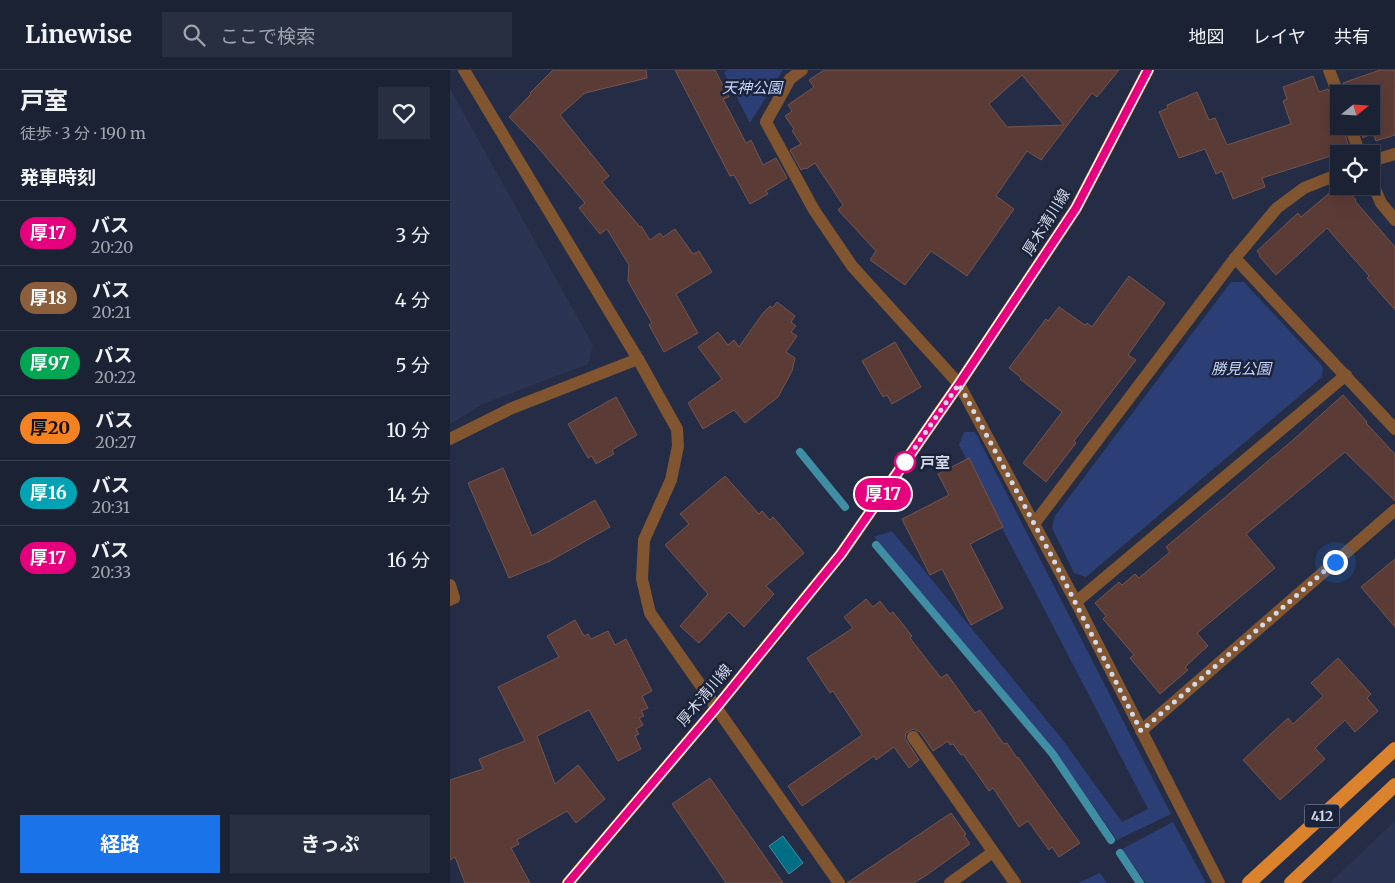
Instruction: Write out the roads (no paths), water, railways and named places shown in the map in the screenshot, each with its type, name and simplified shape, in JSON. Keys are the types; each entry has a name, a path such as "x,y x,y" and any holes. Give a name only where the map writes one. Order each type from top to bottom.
{"highway":[{"name":"412","path":"1249,883 1395,749"},
{"name":"412","path":"1291,883 1395,785"}],"main road":[{"name":"厚木清川線","path":"568,883 716,708 841,554 959,384 1076,208 1148,70"}],"street":[{"path":"464,70 638,359 676,429 678,446 671,480 644,540 642,579 650,613 839,883"},
{"path":"802,70 790,79 766,122 814,210 852,266 959,384 1076,602 1218,883"},
{"path":"1329,70 1335,85"},
{"path":"1380,158 1395,154"},
{"path":"1034,524 1235,258 1277,208 1304,188 1330,178"},
{"path":"1378,195 1381,203 1395,220"},
{"path":"1235,258 1395,428"},
{"path":"450,439 510,409 638,359"},
{"path":"1076,602 1346,375"},
{"path":"1141,731 1395,510"},
{"path":"450,585 454,598 450,600"},
{"path":"913,737 1015,883"},
{"path":"950,883 993,852"}],"waterway":[{"path":"800,452 845,507"},
{"path":"876,545 1052,753 1111,840"},
{"path":"1120,853 1140,883"}],"place":[{"name":"戸室","path":"905,462"}],"park label":[{"name":"天神公園","path":"752,87"},
{"name":"勝見公園","path":"1241,368"}]}
